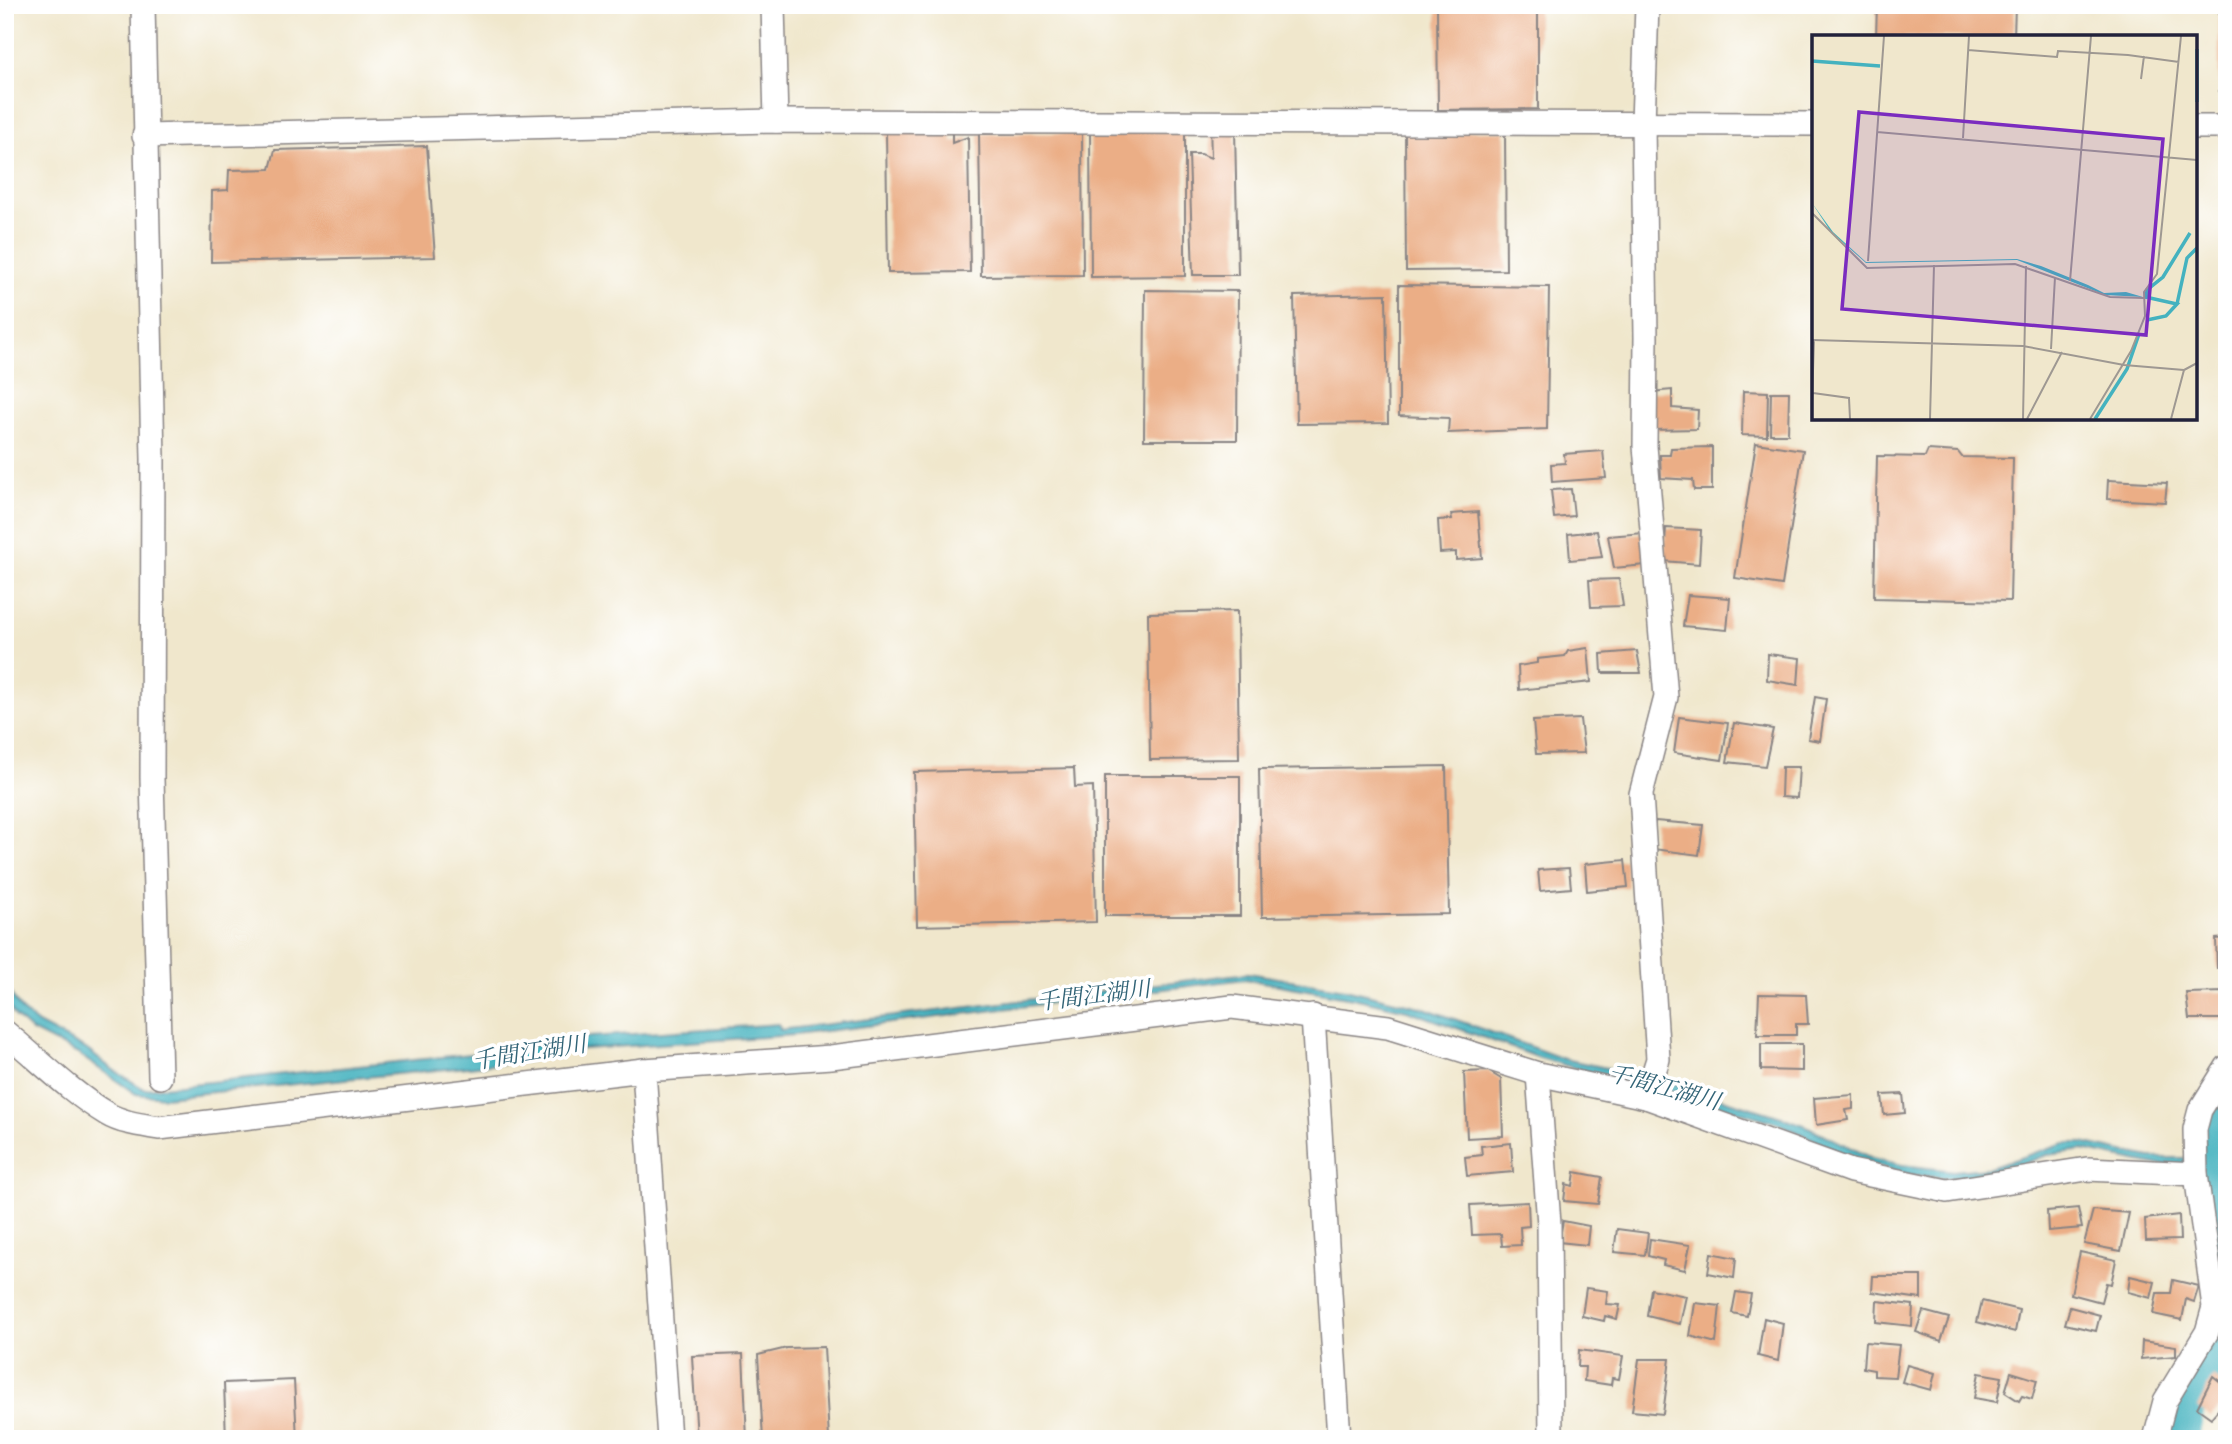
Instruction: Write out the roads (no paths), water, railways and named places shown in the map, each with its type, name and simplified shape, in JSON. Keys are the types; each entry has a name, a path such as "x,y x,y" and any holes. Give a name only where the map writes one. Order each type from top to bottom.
{"street":[{"path":"143,5 153,459 152,778 160,1077"},
{"path":"773,5 776,121"},
{"path":"1646,1097 1658,1059 1641,794 1666,697 1645,446 1643,123 1647,5"},
{"path":"144,136 776,121 1812,124"},
{"path":"2197,127 2227,127"},
{"path":"5,1032 108,1115 159,1128 644,1070 831,1057 1232,1007 1388,1027 1538,1074 1646,1097 1852,1171 1947,1191 2087,1169 2196,1174"},
{"path":"1313,1016 1339,1439"},
{"path":"2155,1439 2165,1401 2207,1332 2214,1307 2196,1174 2195,1129 2200,1110 2227,1067"},
{"path":"644,1070 669,1439"},
{"path":"1538,1074 1549,1224 1551,1439"}],"water":[{"name":"千間江湖川","path":"1248,973 1345,989 1424,1008 1564,1059 1659,1079 1781,1117 1804,1125 1872,1158 1902,1165 1953,1171 1990,1168 2064,1143 2082,1143 2150,1158 2186,1158 2186,1164 2155,1165 2083,1150 2047,1155 1981,1176 1946,1178 1908,1174 1860,1161 1778,1123 1655,1086 1632,1084 1540,1058 1407,1010 1245,979 794,1035 583,1049 528,1061 164,1097 136,1094 78,1054 30,1030 16,1017 5,1001 5,985 22,1011 38,1024 86,1049 144,1089 517,1049 574,1038 779,1024 780,1030"}],"waterway":[{"path":"2227,1094 2216,1113 2211,1133 2227,1291"},
{"path":"2182,1439 2190,1400 2227,1339"}]}
